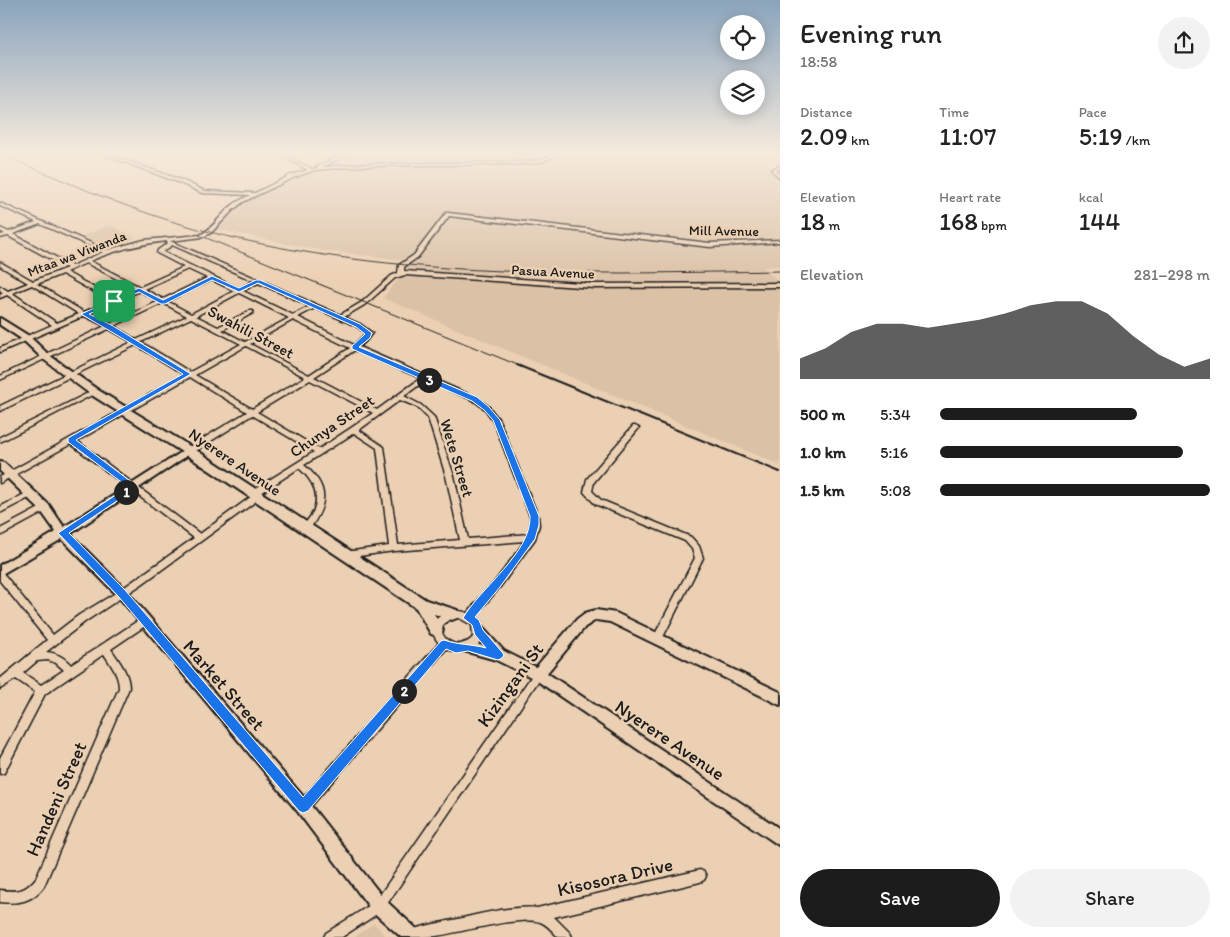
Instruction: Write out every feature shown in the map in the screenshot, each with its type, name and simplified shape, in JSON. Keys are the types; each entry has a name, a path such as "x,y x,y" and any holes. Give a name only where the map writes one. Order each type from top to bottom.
{"main road":[{"path":"0,321 26,342"},
{"path":"0,328 26,342"},
{"name":"Nyerere Avenue","path":"26,342 94,392 189,451 421,604"},
{"path":"421,604 452,614"},
{"path":"421,604 436,630"}],"street":[{"name":"Mtaa wa Viwanda","path":"0,296 72,268 106,252 144,242 169,242 196,237 209,232 231,209 251,197"},
{"path":"0,204 106,252"},
{"name":"Mill Avenue","path":"401,273 401,266 416,256 448,214 710,245 779,242"},
{"path":"0,237 40,222"},
{"path":"0,229 72,268"},
{"path":"0,570 63,533 189,451 308,378 354,347 368,336 369,333 358,325 169,242 160,250 160,253 354,347 475,399 487,408 496,420 534,516 535,525 532,537 497,585 468,618"},
{"name":"Swahili Street","path":"86,261 378,413"},
{"path":"0,264 84,314 111,327 320,452"},
{"path":"0,350 26,342 56,325 188,267"},
{"path":"62,272 114,301"},
{"path":"340,317 364,302 393,277 401,273"},
{"name":"Pasua Avenue","path":"401,273 595,286 780,285"},
{"path":"0,378 212,278"},
{"path":"0,410 70,373 136,343 258,281"},
{"path":"0,288 56,325"},
{"path":"5,477 188,374 314,306"},
{"path":"217,330 250,312"},
{"name":"Chunya Street","path":"0,685 36,657 52,640 199,538 254,495 354,430 424,378"},
{"path":"0,440 94,392"},
{"name":"Wete Street","path":"400,397 419,406 431,417 450,476 465,542"},
{"path":"635,428 590,480 588,492 598,502 688,540 696,548 699,558 658,638"},
{"path":"354,430 380,448 394,548"},
{"path":"71,440 199,538"},
{"name":"Market Street","path":"0,465 5,477 30,494 45,508 63,533 122,593 303,806 379,906 412,936"},
{"path":"300,465 315,478 321,493 317,514 305,529"},
{"path":"0,510 30,494"},
{"path":"0,533 45,508"},
{"path":"345,555 394,548 532,537"},
{"path":"0,575 52,640"},
{"path":"452,614 460,614 468,618 476,623 479,632 498,655 468,647 456,648 444,644 438,638 436,630 438,622 452,614"},
{"name":"Kizingani St","path":"330,937 379,906 538,674 581,623 589,617 596,615 612,617 780,699"},
{"path":"0,769 41,691 145,621"},
{"path":"468,647 476,641 479,632"},
{"path":"303,806 444,644"},
{"name":"Handeni Street","path":"0,896 24,896 35,890 40,882 124,688 125,684 118,668 105,648"},
{"name":"Nyerere Avenue","path":"498,655 538,674 780,838"},
{"path":"36,657 56,657 63,661 70,671"},
{"path":"16,673 41,691"},
{"name":"Kisosora Drive","path":"412,936 512,916 539,914 700,876"},
{"path":"539,914 566,937"}],"shaded area":[{"path":"255,197 780,197 780,237 771,239 780,246 780,266 763,267 780,283 780,465 383,298 413,261 318,250 215,229 219,222 242,203"},
{"path":"110,225 135,238 107,249 82,236"},
{"path":"374,923 386,937 355,937"}],"railway":[{"path":"103,197 183,225 210,232 280,248 351,259 494,271 565,273 780,271"},
{"path":"199,235 520,366"},
{"path":"517,365 780,472"}],"route":[{"path":"212,278 239,290 258,281 358,325 369,333 368,336 354,347 475,399 487,408 496,420 534,516 535,525 532,537 497,585 468,618 476,623 483,638 498,655 468,647 456,648 444,644 303,806 122,593 63,533 134,487 71,440 188,374 111,327 84,314 114,301 139,290 163,302 212,278"}]}
